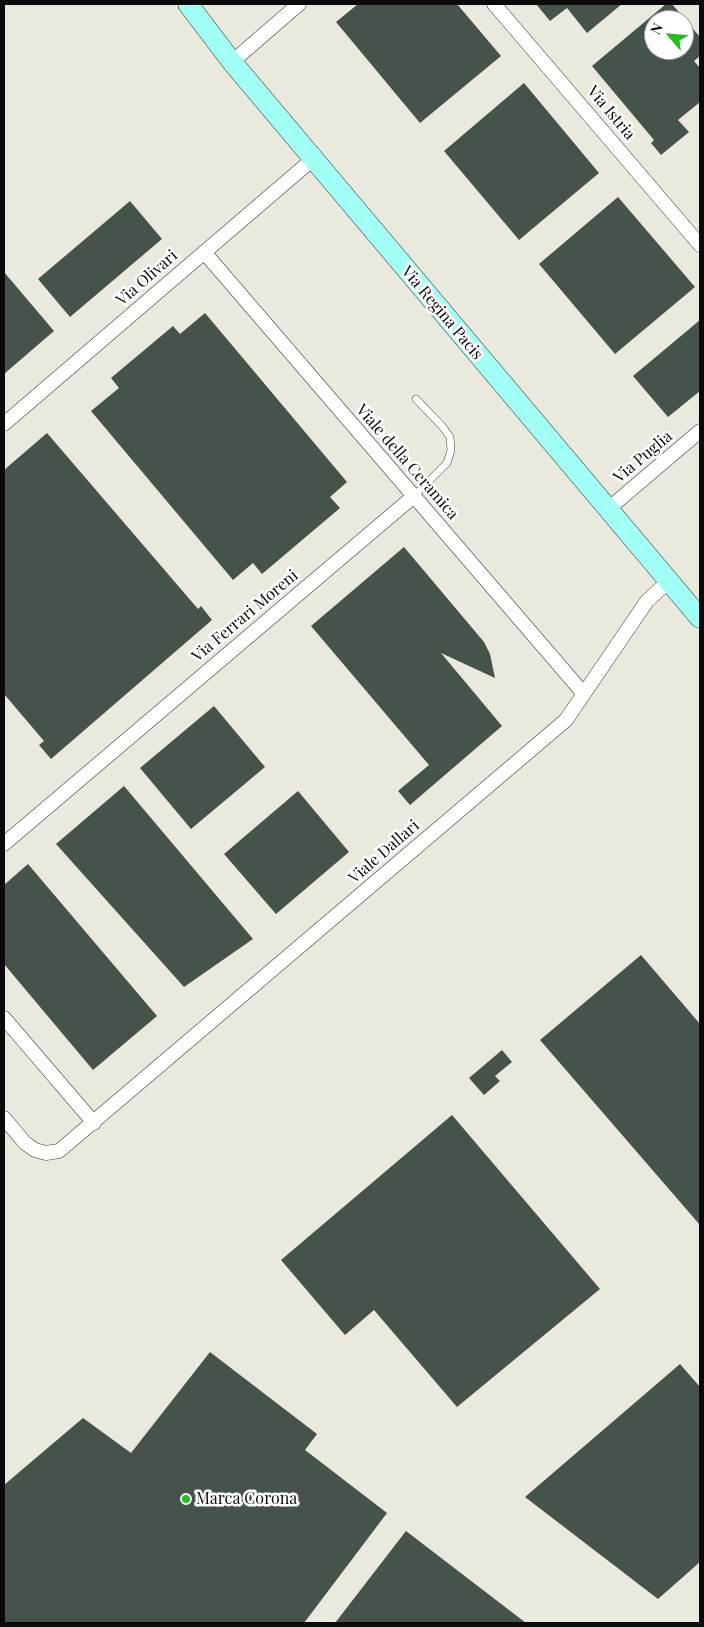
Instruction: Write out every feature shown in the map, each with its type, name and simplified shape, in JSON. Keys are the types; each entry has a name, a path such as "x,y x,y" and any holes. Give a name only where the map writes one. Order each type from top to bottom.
{"street":[{"name":"Via Regina Pacis","path":"188,4 232,62 700,618"},
{"path":"232,62 299,4"},
{"name":"Via Istria","path":"494,4 700,245"},
{"name":"Via Olivari","path":"4,424 313,159"},
{"name":"Viale della Ceramica","path":"204,252 584,694"},
{"name":"Via Puglia","path":"608,510 700,431"},
{"name":"Via Ferrari Moreni","path":"4,844 414,496"},
{"name":"Viale Dallari","path":"4,1118 26,1143 35,1150 46,1154 59,1151 94,1123 566,720 647,601 669,581"},
{"path":"4,1018 94,1123"}],"lane":[{"name":"Via Ferrari Moreni","path":"414,496 444,468 451,450 450,437 416,399"}],"shaded area":[{"path":"4,4 700,4 700,1623 4,1623"}],"building":[{"path":"358,4 457,4 501,56 420,123 336,22"},
{"path":"536,4 622,4 587,33 567,8 550,21"},
{"path":"666,4 672,4 677,10 659,10"},
{"path":"644,22 644,60 694,60 694,30 700,37 700,56 694,61 700,68 700,102 678,120 689,132 661,155 651,143 654,140 592,66"},
{"path":"524,83 599,173 519,240 444,151"},
{"path":"618,197 695,287 615,354 539,264"},
{"path":"130,201 162,239 70,317 38,279"},
{"path":"4,272 54,331 4,374"},
{"path":"205,313 347,482 330,497 340,508 262,574 253,563 233,580 91,411 119,388 111,378 173,326 180,334"},
{"path":"700,320 700,391 668,417 633,376"},
{"path":"47,433 198,609 201,606 212,620 51,759 39,745 44,741 4,694 4,470"},
{"path":"404,547 484,642 490,654 495,678 441,653 502,726 410,805 398,791 429,765 311,626"},
{"path":"214,706 265,767 191,829 140,768"},
{"path":"124,786 253,939 184,987 56,844"},
{"path":"298,791 349,852 276,914 224,854"},
{"path":"28,864 157,1016 93,1070 4,964 4,885"},
{"path":"641,955 700,1024 700,1225 540,1040"},
{"path":"502,1050 512,1062 495,1076 500,1081 484,1095 469,1078"},
{"path":"452,1115 600,1289 457,1407 374,1310 345,1335 281,1260"},
{"name":"Marca Corona","path":"210,1352 317,1434 305,1450 387,1513 304,1623 4,1623 4,1485 83,1418 131,1453"},
{"path":"680,1364 700,1387 700,1562 658,1599 525,1497"},
{"path":"406,1531 526,1623 335,1623"}],"place":[{"name":"Marca Corona","path":"186,1499"}]}
